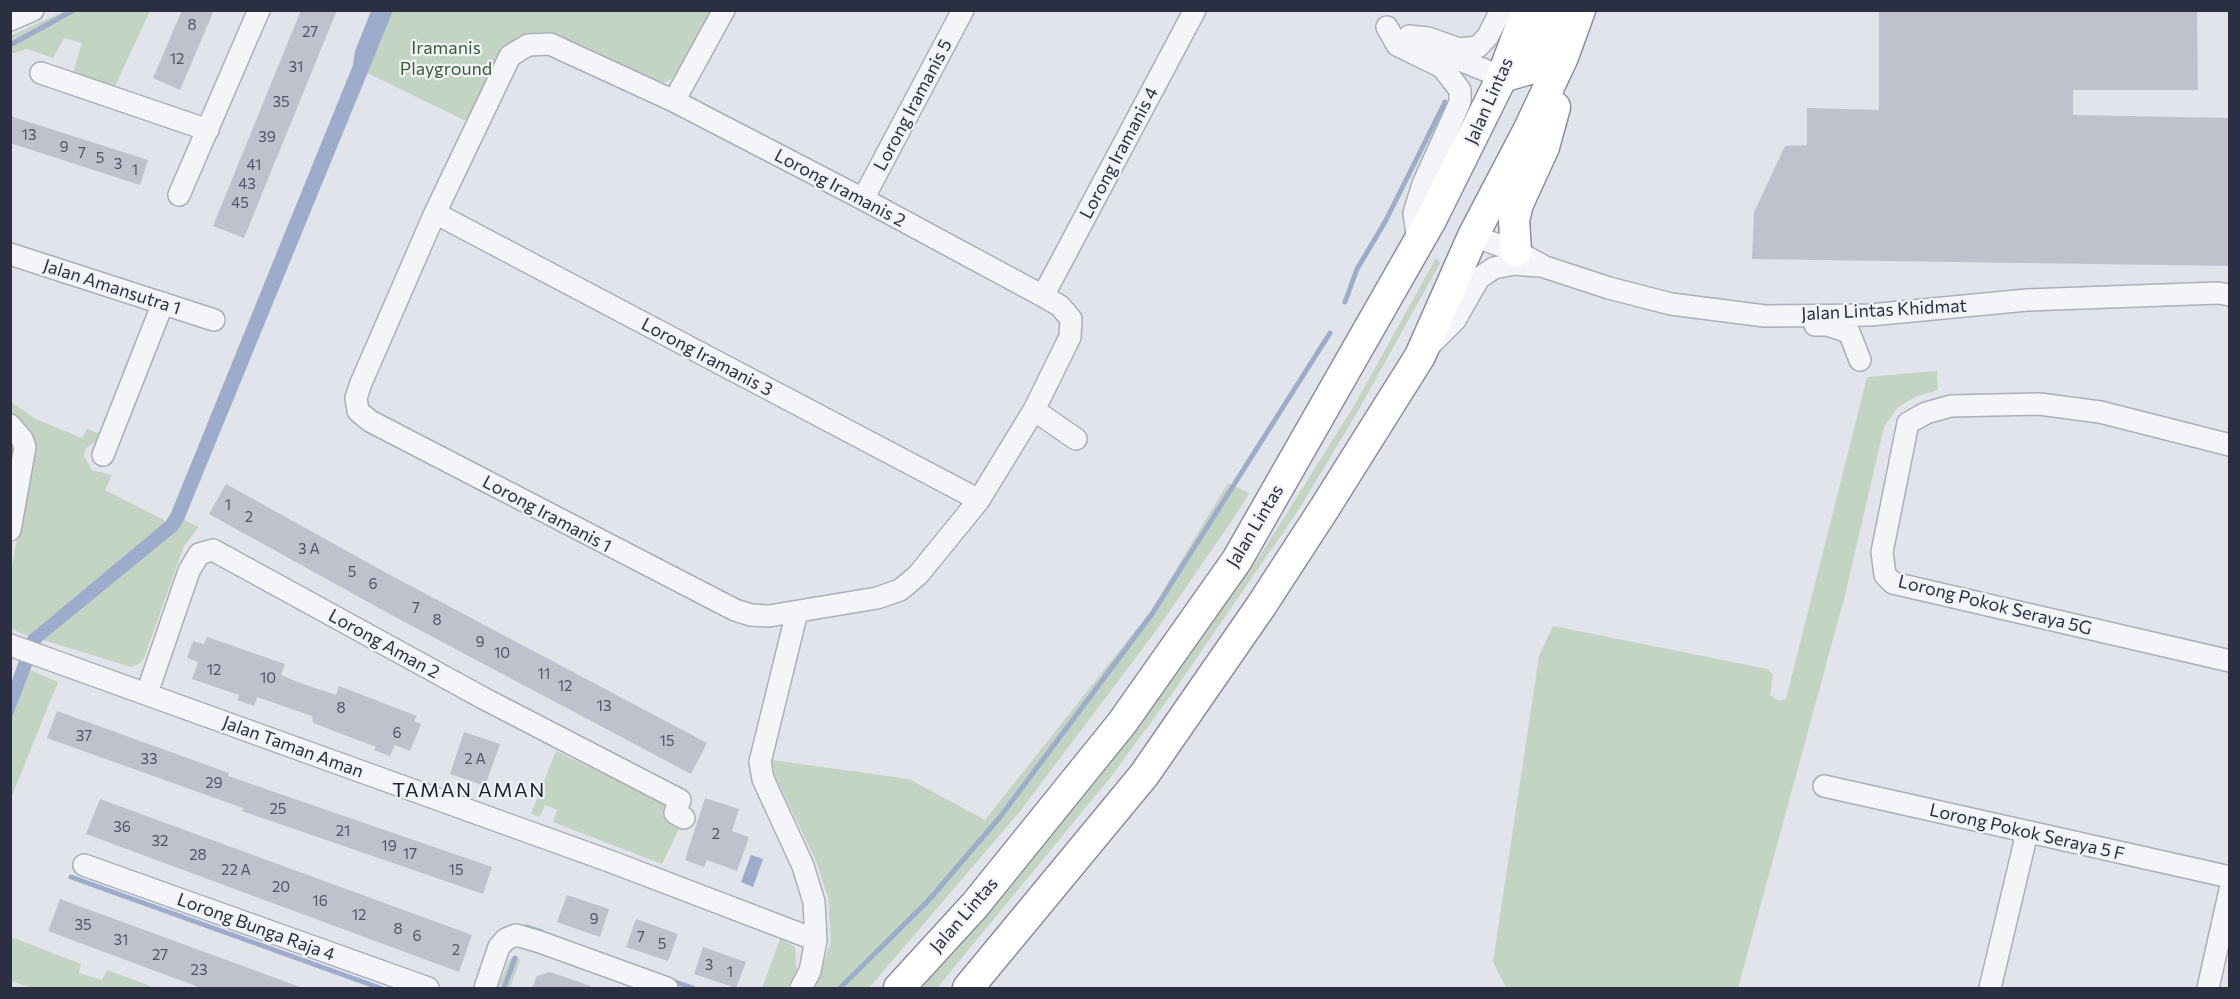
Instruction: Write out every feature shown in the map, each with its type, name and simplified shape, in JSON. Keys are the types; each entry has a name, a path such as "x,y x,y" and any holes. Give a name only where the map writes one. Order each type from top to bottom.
{"highway":[{"name":"Jalan Lintas","path":"899,988 975,905 1122,723 1237,560 1431,220 1502,77 1527,10"},
{"path":"1502,77 1533,68 1541,54 1558,10"},
{"path":"968,988 1150,766 1267,596 1420,356 1473,236 1528,131 1563,57 1581,10"},
{"path":"1516,251 1516,212 1544,147 1560,87 1563,57"},
{"path":"1237,560 1259,545 1308,471 1376,355 1440,234 1452,229 1473,236"}],"street":[{"path":"10,20 33,10"},
{"path":"179,195 259,10"},
{"path":"674,101 724,10"},
{"name":"Lorong Iramanis 5","path":"863,199 963,10"},
{"name":"Lorong Iramanis 4","path":"1043,296 1195,10"},
{"path":"1501,10 1488,36 1478,47 1459,49 1428,38 1409,36 1430,49 1502,77"},
{"path":"1387,27 1397,45 1442,66 1460,90 1460,102 1423,184 1414,213 1418,241"},
{"name":"Lorong Iramanis 2","path":"510,56 528,45 550,44 674,101 863,199 1060,306 1071,319 1071,337 1034,410"},
{"name":"Lorong Iramanis 1","path":"510,56 435,213 361,383 356,398 358,411 381,427 735,610 751,615 769,616 876,598 900,590 918,575 979,500 1034,410"},
{"path":"41,72 208,130"},
{"name":"Lorong Iramanis 3","path":"435,213 979,500"},
{"path":"1473,236 1516,251 1545,267"},
{"name":"Jalan Amansutra 1","path":"10,254 214,320"},
{"path":"1420,356 1455,320 1479,278 1494,268 1514,264 1545,267"},
{"name":"Jalan Lintas Khidmat","path":"1545,267 1671,304 1765,316 1870,315 2027,300 2226,293"},
{"path":"103,455 163,303"},
{"path":"1765,316 1797,325 1827,325 1849,332 1860,360"},
{"name":"Lorong Pokok Seraya 5G","path":"2229,445 2100,412 2039,404 1950,406 1926,413 1908,423 1882,552 1885,575 1893,583 2229,660"},
{"path":"1034,410 1076,439"},
{"path":"10,425 18,432 25,447 10,530"},
{"name":"Lorong Aman 2","path":"147,693 189,571 199,554 213,550 483,698 680,800 675,813 684,818"},
{"path":"796,612 760,762 763,779 803,866 814,902 816,940 810,971 801,988"},
{"name":"Jalan Taman Aman","path":"23,651 147,693 816,940"},
{"name":"Lorong Pokok Seraya 5 F","path":"1824,786 2229,877"},
{"path":"1990,988 2027,833"},
{"name":"Lorong Bunga Raja 4","path":"84,864 428,988"},
{"path":"2208,988 2229,890"},
{"path":"485,988 499,948 506,939 516,935 667,988"}],"green space":[{"path":"65,11 150,11 115,86 72,76 82,43 64,38 53,58 27,49 11,54 10,36"},
{"name":"Iramanis Playground","path":"393,11 714,11 679,75 666,82 651,83 542,32 520,36 502,51 468,122 367,73"},
{"path":"1436,258 1440,263 1358,411 1299,509 1174,691 1110,778 937,988 917,988 1214,609 1256,562 1354,406"},
{"path":"1937,371 1938,390 1915,397 1898,407 1884,427 1845,595 1738,988 1506,988 1493,962 1539,656 1553,626 1767,669 1773,674 1770,695 1779,701 1786,699 1867,377"},
{"path":"11,402 36,419 82,438 87,429 101,434 99,439 86,448 84,456 92,470 112,475 105,490 166,521 28,636 11,629 10,577 33,451 32,439 26,427 22,421 11,414"},
{"path":"1228,483 1249,493 1237,513 1158,628 1021,810 869,988 814,988 831,941 828,898 816,861 775,776 772,760 909,779 985,820 1150,612"},
{"path":"184,520 199,527 184,546 144,658 139,664 131,667 43,640 178,530"},
{"path":"30,670 58,682 11,798 11,720"},
{"path":"556,751 666,804 662,815 681,825 662,864 553,822 557,810 545,805 540,817 531,814"},
{"path":"11,937 81,964 79,973 102,980 107,970 156,988 31,988 11,981"},
{"path":"780,939 795,947 797,973 787,988 762,988"},
{"path":"515,955 520,960 510,988 498,988 509,960"}],"water":[{"path":"371,11 393,11 184,520 178,530 41,642 11,720 11,683 28,636 166,521 171,513 353,65 355,51"},
{"path":"751,855 763,859 753,887 741,882"}],"building":[{"path":"182,10 214,10 180,90 153,78"},
{"path":"301,10 337,10 244,238 213,226"},
{"path":"1879,10 2197,10 2198,90 2073,90 2073,115 2229,118 2229,266 1752,259 1754,212 1785,146 1807,145 1807,108 1879,110"},
{"path":"10,116 148,160 140,185 10,143"},
{"path":"226,484 392,576 707,743 691,774 397,618 209,514"},
{"path":"207,637 285,664 281,675 300,683 336,695 339,686 417,716 414,721 421,724 410,751 395,745 390,756 374,750 376,747 313,723 312,716 257,697 254,706 237,700 239,695 192,679 198,662 187,658 193,641 204,644"},
{"path":"57,711 229,773 228,776 492,867 483,894 242,811 243,808 47,738"},
{"path":"464,732 500,744 485,786 450,774"},
{"path":"705,798 739,809 732,831 749,837 737,871 707,860 704,867 685,860"},
{"path":"100,799 472,935 459,972 86,834"},
{"path":"567,895 609,909 600,937 557,922"},
{"path":"60,899 300,988 201,988 48,931"},
{"path":"636,919 678,934 668,961 626,947"},
{"path":"703,947 746,962 736,988 694,974"},
{"path":"550,972 591,986 590,988 532,988 537,976"}],"waterway":[{"path":"10,45 74,10"},
{"path":"1345,302 1357,269 1385,222 1445,102"},
{"path":"840,988 928,901 1000,817 1152,614 1330,333"},
{"path":"71,877 380,988"},
{"path":"527,927 542,932"},
{"path":"504,988 515,958"},
{"path":"669,980 693,988"}],"district":[{"name":"TAMAN AMAN","path":"469,790"}]}
